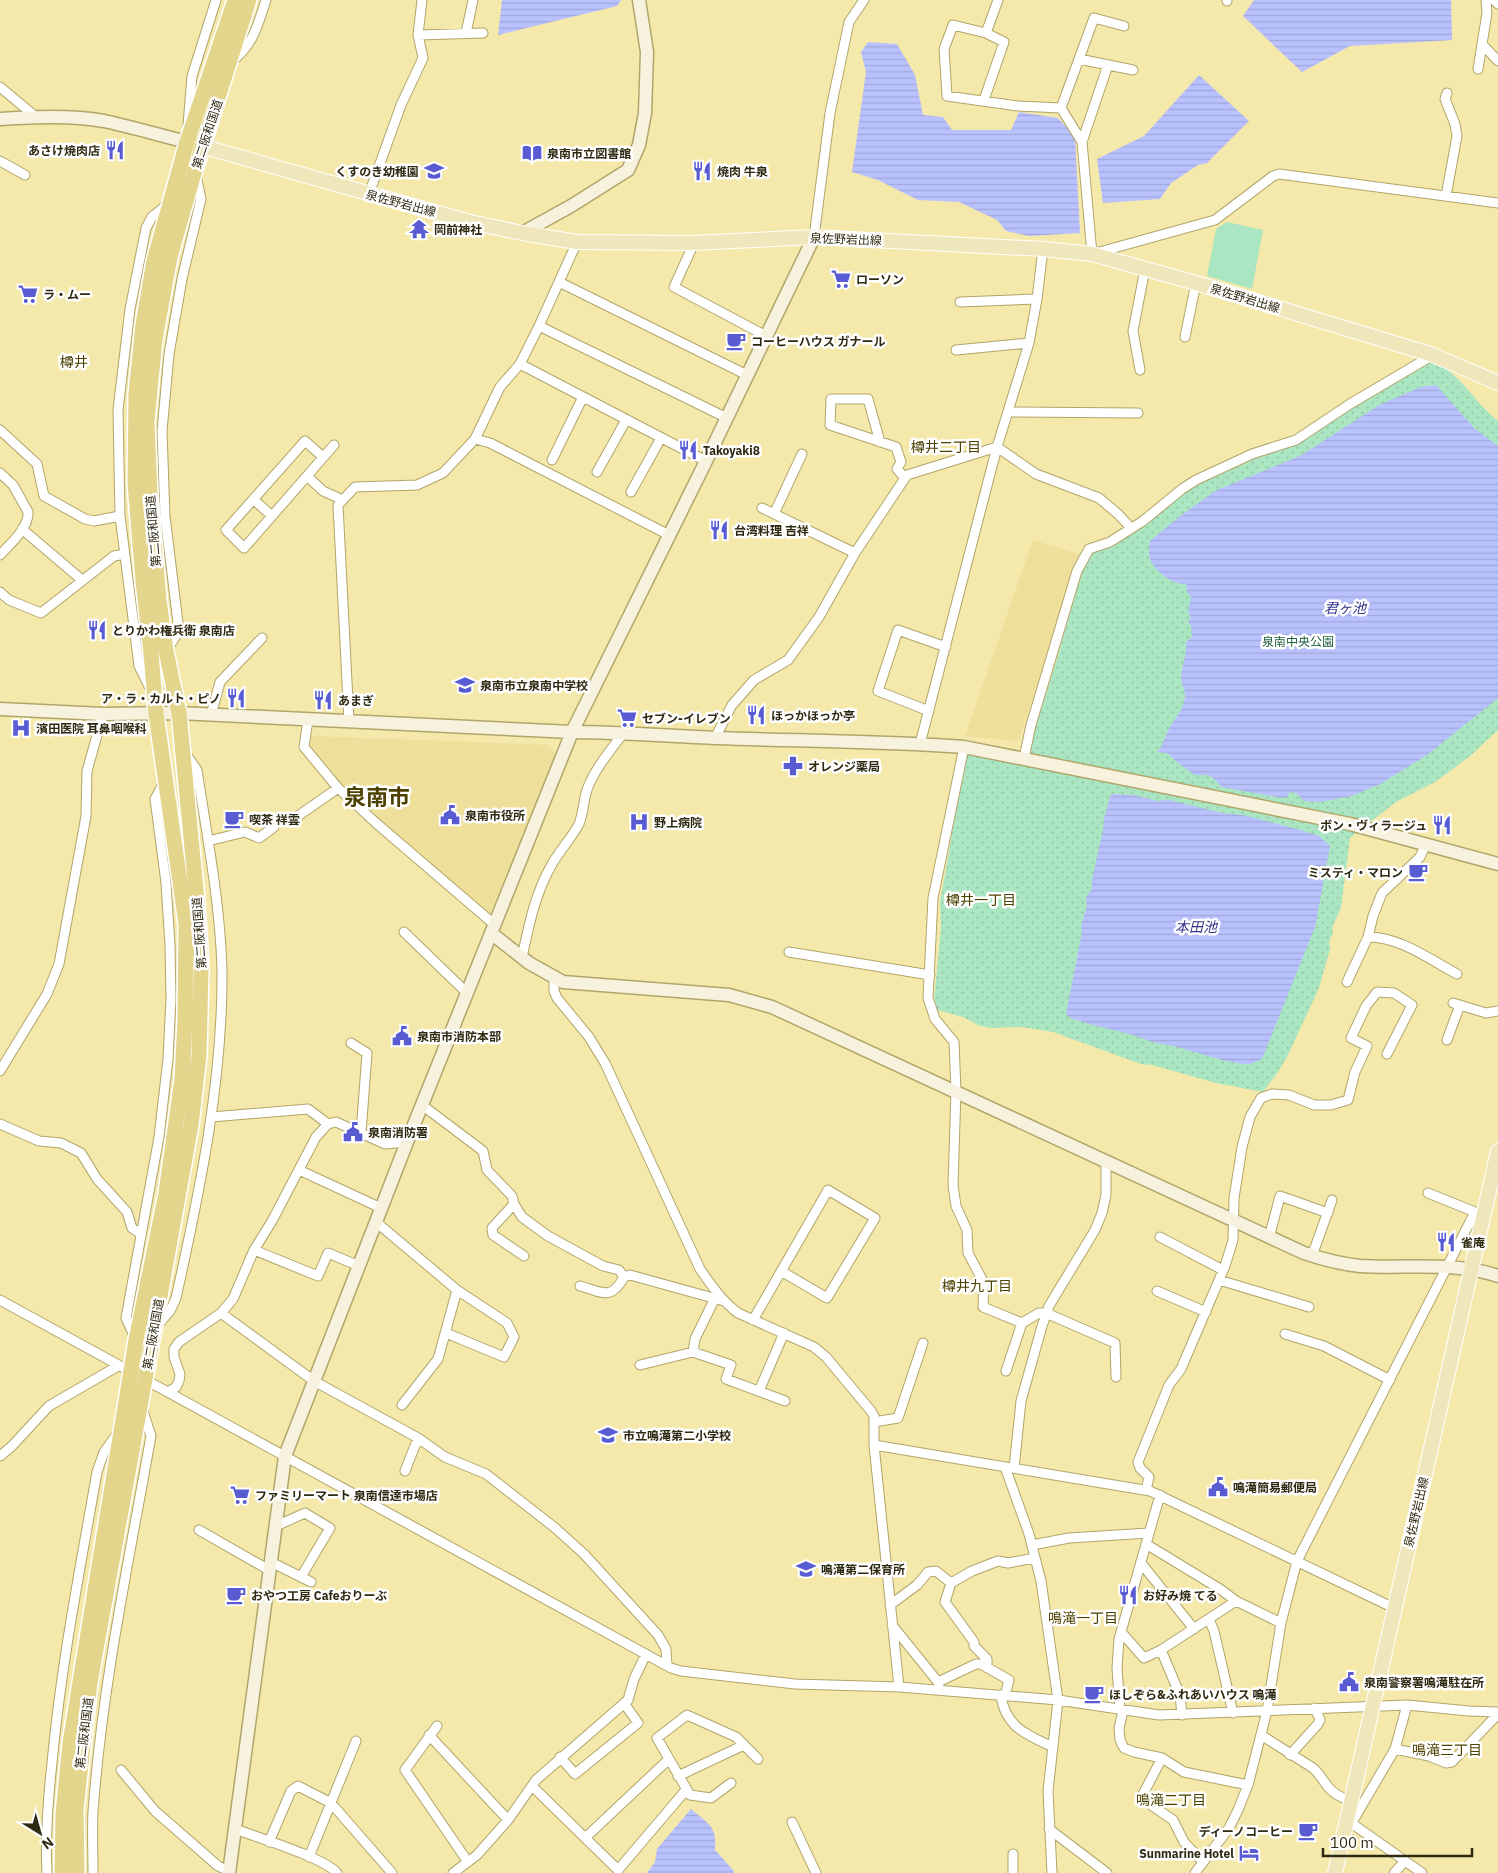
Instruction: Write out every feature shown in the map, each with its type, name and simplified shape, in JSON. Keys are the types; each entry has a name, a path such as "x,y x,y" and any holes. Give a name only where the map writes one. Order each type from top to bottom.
{"highway":[{"name":"第二阪和国道","path":"62,1873 63,1813 70,1743 120,1430 124,1369 136,1340 166,1193 182,1078 185,1020 186,924 164,782 143,581 135,483 136,394 143,324 154,261 187,142 235,0"},
{"name":"第二阪和国道","path":"77,1873 76,1810 80,1760 90,1683 191,1125 199,1056 201,970 197,900 179,713 166,651 159,600 150,496 147,421 155,340 170,257 195,170 249,0"}],"main road":[{"name":"泉佐野岩出線","path":"187,142 470,222 576,242 694,243 814,237 1043,249 1092,254 1196,283 1434,355 1498,383"},
{"name":"泉佐野岩出線","path":"1335,1873 1349,1822 1350,1801 1470,1269 1479,1214 1498,1154"}],"street":[{"path":"0,119 36,117 104,121 187,142 192,76 216,0"},
{"path":"229,64 244,52 254,35 266,0"},
{"path":"369,194 401,106 423,58 418,35 422,0"},
{"path":"466,33 473,0"},
{"path":"522,233 571,206 628,170 640,145 645,113 647,52 639,0"},
{"path":"122,1770 155,1811 218,1866 229,1872 285,1456 407,1142 572,732 814,237 830,113 849,22 864,0"},
{"path":"986,32 998,0"},
{"path":"1478,69 1487,13 1486,0"},
{"path":"1494,0 1498,4"},
{"path":"1061,108 1094,18 1124,26"},
{"path":"984,100 1004,42 986,32 953,25 944,49 947,96 1018,106 1061,108"},
{"path":"418,35 483,32"},
{"path":"1482,44 1498,61"},
{"path":"1079,59 1133,70"},
{"path":"1108,65 1082,142 1092,254 1215,220 1273,176 1279,174 1498,203"},
{"path":"0,87 36,117"},
{"path":"1446,196 1457,136 1456,124 1445,99 1448,93"},
{"path":"1061,108 1082,142"},
{"path":"0,161 25,175"},
{"path":"155,697 139,666 120,516 118,410 130,309 146,228 152,217 169,203"},
{"path":"349,721 338,505 355,487 417,485 443,473 475,439 500,386 520,364 576,242"},
{"path":"694,243 674,287 766,336"},
{"path":"920,744 997,447 1029,343 1038,299 1043,249"},
{"path":"1140,370 1133,331 1145,269"},
{"path":"559,282 747,375"},
{"path":"1185,337 1196,283"},
{"path":"960,302 1038,299"},
{"path":"539,326 726,418"},
{"path":"956,350 1029,343"},
{"path":"1024,758 1031,725 1077,571 1089,549 1110,542 1196,480 1252,454 1296,440 1350,404 1434,355"},
{"path":"520,364 706,461"},
{"path":"552,460 584,397"},
{"path":"880,442 868,399 831,399 830,425 880,442 896,447 901,462 897,469 905,478"},
{"path":"1008,412 1138,413"},
{"path":"597,472 626,420"},
{"path":"0,430 37,464 44,496 85,519 94,521 120,516"},
{"path":"631,492 661,438"},
{"path":"475,439 490,442 669,535"},
{"path":"323,457 305,441 226,530 244,548 334,445"},
{"path":"997,447 1036,474 1099,498 1131,528"},
{"path":"715,738 732,705 754,680 788,660 819,617 855,553 907,475 997,447"},
{"path":"774,514 802,454"},
{"path":"0,473 12,485 28,512 27,521 22,529 0,555"},
{"path":"306,476 323,491 343,500"},
{"path":"254,500 272,516"},
{"path":"762,508 855,553"},
{"path":"22,529 82,580"},
{"path":"0,592 8,600 41,613 114,556 125,554"},
{"path":"929,711 878,691 898,630 946,647"},
{"path":"211,715 220,682 262,638"},
{"path":"0,709 103,714 179,713 572,732 624,732 715,738 964,746 1350,824 1498,864"},
{"path":"0,1070 47,994 59,964 86,816 86,771 103,714"},
{"path":"308,720 304,747 338,788 522,957 563,982 729,995 752,1000 772,1007 956,1091 1106,1163 1312,1256 1360,1266 1446,1267 1470,1269 1498,1276"},
{"path":"522,957 530,918 540,889 551,865 579,824 587,788 598,767 624,732"},
{"path":"964,746 933,898 928,998 935,1019 954,1042 956,1091 953,1185 956,1206 967,1230 968,1253 984,1283 983,1307 1022,1323"},
{"path":"154,1330 170,1311 176,1298 196,1208 211,1117 220,1038 222,969 218,902 197,770 182,749"},
{"path":"136,1340 126,1318 159,1136 169,1051 171,999 170,945 166,883 155,798 164,782"},
{"path":"298,816 338,788"},
{"path":"208,841 245,832 260,838 274,826"},
{"path":"1347,982 1368,937 1373,916 1382,893 1420,857 1426,844"},
{"path":"404,932 467,993"},
{"path":"1368,937 1381,937 1393,941 1457,974"},
{"path":"789,952 930,975"},
{"path":"554,977 556,998 598,1050 700,1269 725,1301 738,1313 814,1347 826,1357 872,1411 899,1688"},
{"path":"1146,1490 1149,1477 1140,1468 1138,1462 1169,1385 1181,1369 1206,1312 1233,1240 1234,1198 1242,1147 1250,1117 1261,1098 1272,1094 1289,1095 1314,1105 1331,1105 1348,1100 1355,1072 1367,1046 1351,1038 1366,1006 1377,992 1394,993 1412,1005 1387,1054"},
{"path":"1447,1040 1456,1004 1486,1013 1498,1011"},
{"path":"351,1042 367,1054 360,1133"},
{"path":"422,1105 483,1151 487,1170 512,1196 522,1218 548,1236 603,1266 619,1270 624,1277"},
{"path":"211,1117 308,1109 328,1124"},
{"path":"168,1392 176,1387 180,1374 174,1357 174,1349 179,1342 221,1313 234,1299 254,1250 272,1221 316,1137 328,1124 336,1122 385,1144 407,1142"},
{"path":"0,1124 39,1141 61,1143 81,1153 97,1179 127,1212 132,1228 141,1234"},
{"path":"1052,1873 1048,1791 1058,1700 1041,1581 1009,1468 1021,1402 1046,1313 1095,1230 1102,1214 1106,1195 1106,1163"},
{"path":"299,1170 381,1208"},
{"path":"753,1320 781,1271 828,1190 875,1218 827,1298 781,1271"},
{"path":"1195,1873 1228,1828 1248,1785 1267,1711 1281,1623 1297,1561 1446,1267 1479,1214 1428,1193"},
{"path":"1269,1238 1280,1196 1328,1213"},
{"path":"1312,1256 1332,1200"},
{"path":"514,1204 492,1228 493,1235 524,1256"},
{"path":"376,1222 457,1290 507,1323 514,1337 504,1357 446,1333"},
{"path":"1160,1237 1223,1270"},
{"path":"254,1250 318,1276 328,1253 358,1266"},
{"path":"580,1286 600,1292 611,1292 618,1289 624,1277 630,1275 725,1301"},
{"path":"1219,1280 1309,1307"},
{"path":"402,1405 438,1359 457,1290"},
{"path":"1157,1292 1206,1312"},
{"path":"693,1352 695,1339 715,1298"},
{"path":"0,1300 667,1666 681,1671 795,1684 899,1688 939,1686 1003,1696 1058,1700 1158,1715 1407,1704 1498,1713"},
{"path":"221,1313 314,1381 418,1438 445,1457 486,1474 554,1527 584,1554 658,1635 666,1649 667,1666"},
{"path":"1006,1371 1022,1323 1039,1313 1046,1313 1115,1343 1116,1377"},
{"path":"759,1391 784,1334"},
{"path":"1285,1334 1324,1346 1390,1380"},
{"path":"874,1422 898,1418 923,1343"},
{"path":"640,1365 693,1352 731,1365 726,1379 785,1401"},
{"path":"0,1456 12,1446 49,1406 124,1369"},
{"path":"93,1873 93,1814 100,1738 114,1639 151,1436 141,1406"},
{"path":"48,1873 46,1845 50,1784 56,1722 69,1635 97,1472 104,1452 120,1430"},
{"path":"405,1471 418,1438"},
{"path":"874,1445 1146,1490 1394,1608"},
{"path":"1160,1496 1121,1632 1117,1668 1121,1710 1120,1740 1124,1748 1162,1758 1184,1772 1248,1785"},
{"path":"276,1526 305,1513 330,1528 301,1577"},
{"path":"199,1530 270,1566 311,1582"},
{"path":"1032,1545 1069,1538 1150,1533"},
{"path":"1146,1544 1220,1589 1236,1601 1281,1623"},
{"path":"987,1667 987,1658 974,1646 974,1642 945,1602 951,1583 972,1571 998,1561 1008,1563 1035,1558"},
{"path":"1141,1563 1194,1629"},
{"path":"890,1604 917,1585 928,1572 936,1570 951,1583"},
{"path":"1121,1632 1144,1658 1161,1650 1236,1601"},
{"path":"1209,1619 1214,1631 1234,1713"},
{"path":"892,1625 939,1686"},
{"path":"1161,1650 1180,1695 1182,1714"},
{"path":"454,1873 477,1855 508,1820 532,1786 560,1757 628,1700 634,1679 646,1654"},
{"path":"939,1686 976,1664 987,1667 1009,1680 1003,1696 1003,1708 1008,1717 1026,1735 1053,1748"},
{"path":"560,1757 575,1774 638,1723 624,1703"},
{"path":"1407,1704 1395,1749 1349,1822 1422,1873"},
{"path":"1290,1754 1318,1724 1320,1720 1315,1708"},
{"path":"1395,1749 1429,1756 1446,1763 1452,1762 1498,1713"},
{"path":"731,1783 711,1798 690,1794 657,1738 687,1716 736,1737 758,1759"},
{"path":"437,1726 405,1770 468,1862"},
{"path":"430,1735 508,1820"},
{"path":"1260,1735 1319,1772 1336,1795 1350,1801"},
{"path":"310,1857 356,1741"},
{"path":"678,1776 744,1744"},
{"path":"585,1838 669,1758"},
{"path":"1162,1758 1141,1798 1173,1820 1184,1842 1203,1862"},
{"path":"269,1842 291,1792 298,1786 331,1803 392,1873"},
{"path":"532,1786 618,1870 686,1790"},
{"path":"792,1822 816,1873"},
{"path":"234,1829 310,1857 334,1868 337,1873"},
{"path":"1049,1829 1107,1873"},
{"path":"1013,1854 1014,1873"},
{"path":"1394,1873 1405,1861"}],"shaded area":[{"path":"1033,540 1079,554 1019,741 965,736"},
{"name":"泉南市役所","path":"311,736 548,745 557,755 489,916 348,798 308,747"}],"green space":[{"path":"1227,222 1263,230 1252,289 1207,276 1216,229"},
{"name":"泉南中央公園","path":"1433,361 1461,382 1498,421 1498,730 1470,756 1446,774 1435,782 1396,802 1350,838 1341,908 1332,928 1333,932 1329,942 1330,949 1319,988 1288,1055 1263,1092 1216,1083 1152,1065 1141,1064 1053,1032 1021,1027 991,1028 980,1026 963,1017 937,1010 934,1002 941,926 940,903 966,753 1025,763 1030,752 1077,588 1086,560 1091,553 1117,544 1187,488 1226,467 1285,446 1426,363"}],"water":[{"path":"502,0 621,0 617,6 498,35"},
{"path":"1254,0 1451,0 1452,40 1350,46 1302,72 1243,16"},
{"path":"868,42 897,44 915,75 923,115 943,117 952,130 1011,130 1019,112 1058,118 1075,137 1080,233 1029,236 1006,231 997,220 959,202 918,200 878,180 852,172 866,72 861,52"},
{"path":"1199,75 1249,121 1207,163 1198,165 1171,183 1160,199 1103,203 1097,159 1144,136"},
{"name":"君ヶ池","path":"1436,385 1474,428 1498,446 1498,698 1427,755 1380,784 1352,796 1319,802 1304,801 1296,793 1290,792 1287,797 1282,798 1222,787 1207,775 1195,775 1167,753 1157,752 1184,702 1185,693 1181,677 1186,642 1192,637 1191,625 1188,622 1191,617 1188,612 1191,597 1187,592 1186,584 1171,580 1153,565 1149,556 1150,541 1217,490 1300,456 1381,404 1421,387"},
{"name":"本田池","path":"1111,794 1134,795 1157,801 1169,800 1222,813 1243,815 1319,836 1330,846 1315,927 1262,1059 1250,1064 1222,1060 1089,1024 1071,1018 1066,1014 1082,932 1081,926 1087,906 1086,897 1092,889 1092,880 1104,819"},
{"path":"691,1809 707,1822 713,1830 715,1850 734,1873 647,1873 655,1862 657,1849"}],"place":[{"name":"あさけ焼肉店","path":"115,150"},
{"name":"泉南市立図書館","path":"532,153"},
{"name":"くすのき幼稚園","path":"434,171"},
{"name":"焼肉 牛泉","path":"702,171"},
{"name":"岡前神社","path":"419,229"},
{"name":"ローソン","path":"841,279"},
{"name":"ラ・ムー","path":"28,294"},
{"name":"コーヒーハウス ガナール","path":"736,341"},
{"name":"Takoyaki8","path":"688,450"},
{"name":"台湾料理 吉祥","path":"719,530"},
{"name":"とりかわ権兵衛 泉南店","path":"97,630"},
{"name":"泉南市立泉南中学校","path":"465,685"},
{"name":"ア・ラ・カルト・ピノ","path":"236,698"},
{"name":"あまぎ","path":"323,700"},
{"name":"ほっかほっか亭","path":"756,715"},
{"name":"セブン-イレブン","path":"627,718"},
{"name":"濱田医院 耳鼻咽喉科","path":"21,728"},
{"name":"オレンジ薬局","path":"793,766"},
{"name":"泉南市役所","path":"450,815"},
{"name":"喫茶 祥雲","path":"234,819"},
{"name":"野上病院","path":"639,822"},
{"name":"ボン・ヴィラージュ","path":"1442,825"},
{"name":"ミスティ・マロン","path":"1418,872"},
{"name":"泉南市消防本部","path":"402,1036"},
{"name":"泉南消防署","path":"353,1132"},
{"name":"雀庵","path":"1446,1242"},
{"name":"市立鳴滝第二小学校","path":"608,1435"},
{"name":"鳴滝簡易郵便局","path":"1218,1487"},
{"name":"ファミリーマート 泉南信達市場店","path":"240,1495"},
{"name":"鳴滝第二保育所","path":"806,1569"},
{"name":"おやつ工房 Cafeおりーぶ","path":"236,1595"},
{"name":"お好み焼 てる","path":"1128,1595"},
{"name":"泉南警察署鳴滝駐在所","path":"1349,1682"},
{"name":"ほしぞら&ふれあいハウス 鳴滝","path":"1094,1694"},
{"name":"ディーノコーヒー","path":"1308,1831"},
{"name":"Sunmarine Hotel","path":"1249,1853"}],"district":[{"name":"樽井","path":"74,362"},
{"name":"樽井二丁目","path":"946,447"},
{"name":"泉南市","path":"377,796"},
{"name":"樽井一丁目","path":"981,900"},
{"name":"樽井九丁目","path":"977,1286"},
{"name":"鳴滝一丁目","path":"1083,1618"},
{"name":"鳴滝三丁目","path":"1447,1750"},
{"name":"鳴滝二丁目","path":"1171,1800"}]}
